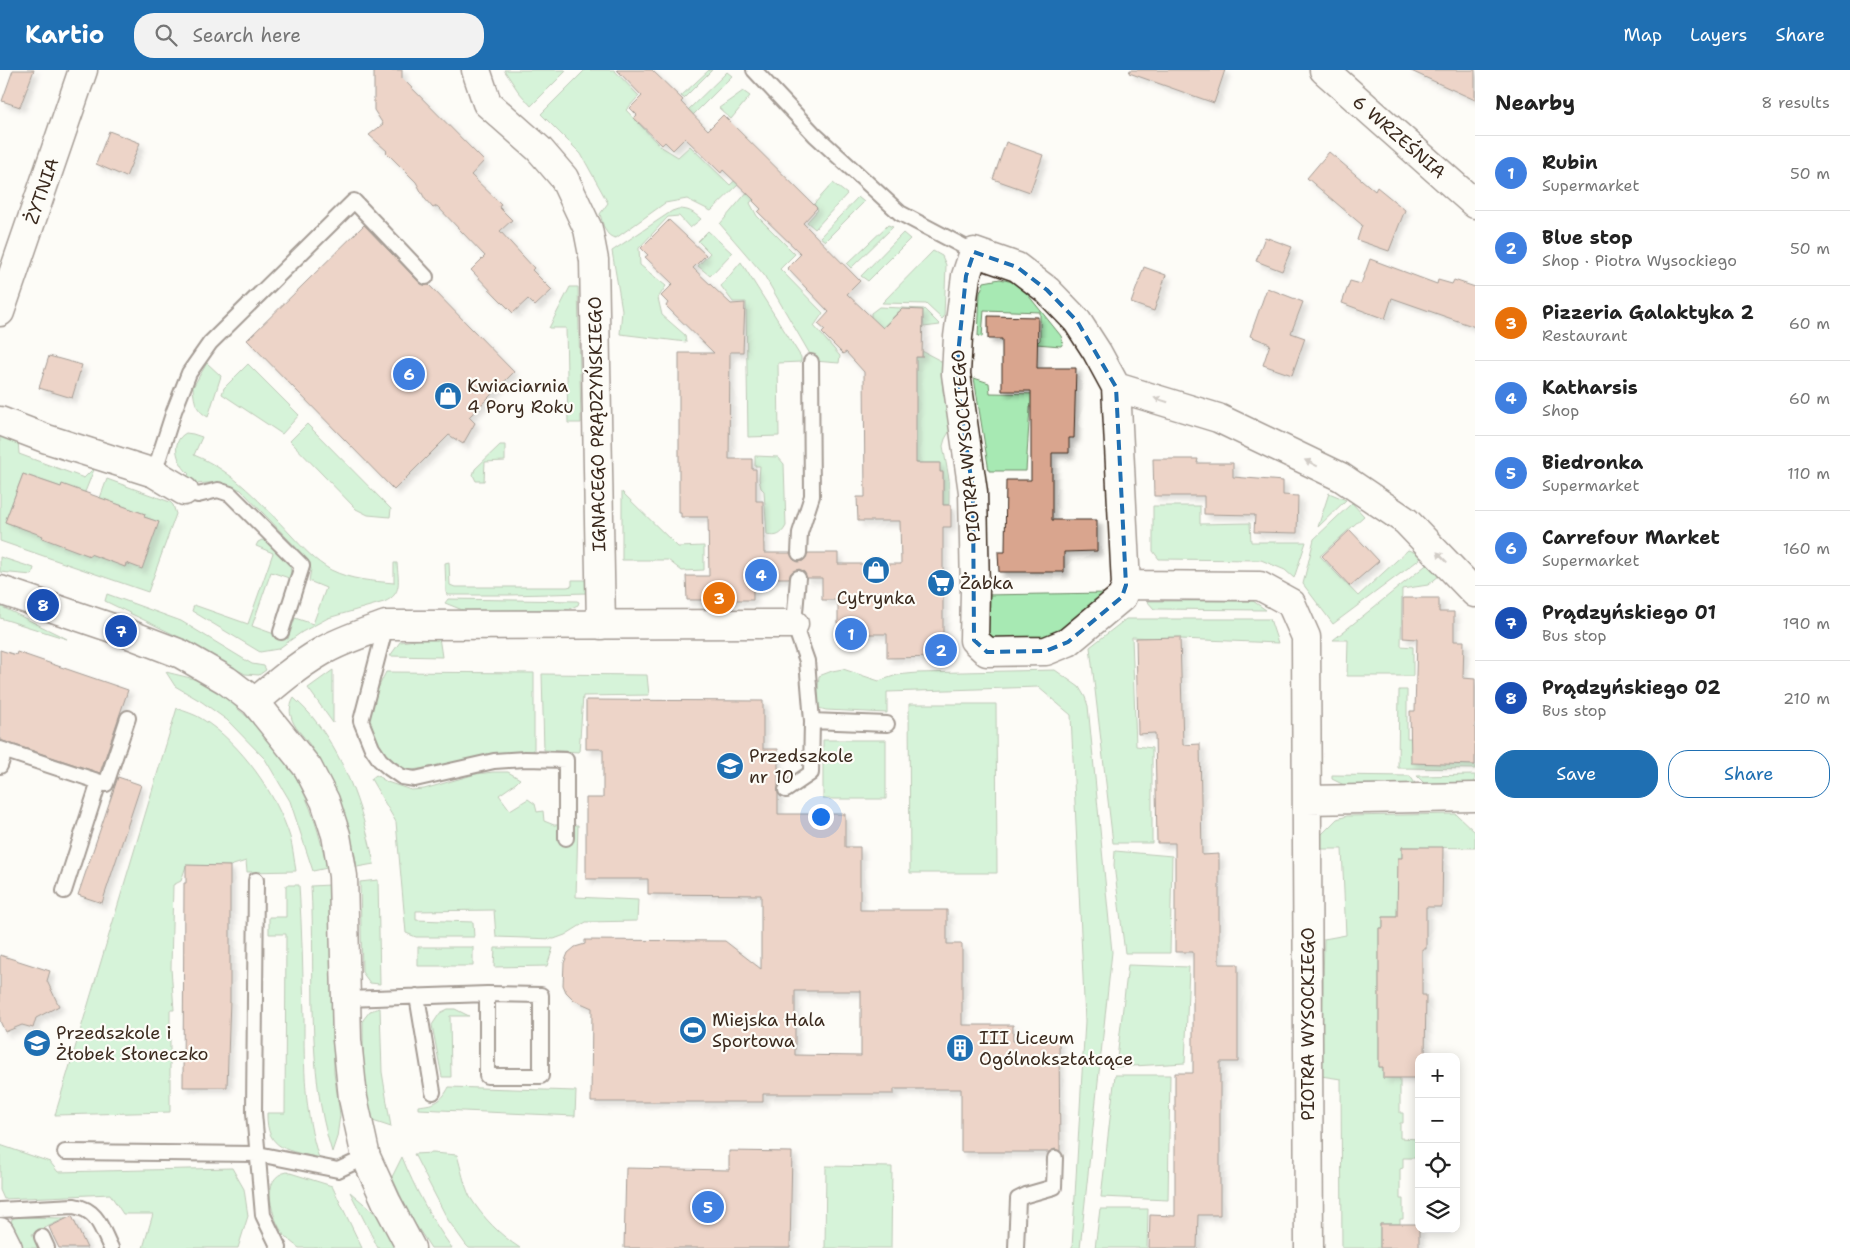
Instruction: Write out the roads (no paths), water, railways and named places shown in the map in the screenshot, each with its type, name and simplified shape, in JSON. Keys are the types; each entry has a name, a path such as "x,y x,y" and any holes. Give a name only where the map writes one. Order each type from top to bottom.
{"street":[{"name":"ŻYTNIA","path":"0,312 83,70"},
{"name":"IGNACEGO PRĄDZYŃSKIEGO","path":"476,70 487,103 539,149 564,178 588,229 594,260 601,625"},
{"name":"6 WRZEŚNIA","path":"1324,70 1475,204"},
{"path":"974,252 1017,267 1047,290 1077,321 1116,387 1126,585"},
{"name":"PIOTRA WYSOCKIEGO","path":"974,252 966,276 958,337 956,374 973,492 976,590 974,640 986,652 1046,651 1068,642 1122,597 1126,585 1260,586 1291,603 1306,637 1309,1248"},
{"path":"1116,387 1218,418 1341,477 1406,521 1475,593"},
{"path":"0,421 47,439 154,473 184,491"},
{"path":"0,590 121,631 181,654 226,680 255,702 308,768 325,801 336,835 343,876 347,1040 353,1098 366,1157 386,1201 412,1248"},
{"path":"255,702 280,680 322,651 386,625 794,624"},
{"path":"1307,800 1475,797"},
{"path":"0,1232 8,1248"}],"lane":[{"path":"754,70 815,135 900,213 974,252"},
{"path":"154,473 174,411 189,373 210,343 354,201 426,277"},
{"path":"799,553 800,533 812,496 811,362"},
{"path":"184,491 198,495 218,490 230,494 302,566 281,632"},
{"path":"786,790 811,773 812,722 807,661 794,624 798,578"},
{"path":"386,625 361,721 372,748 380,760 402,777 415,779 494,761 525,758 566,760 566,838"},
{"path":"0,766 3,750 106,784 128,718"},
{"path":"812,722 887,724"},
{"path":"64,891 99,782"},
{"path":"256,880 254,1113 263,1216 279,1248"},
{"path":"347,999 486,994 541,995 541,1076 487,1076 486,994"},
{"path":"417,996 433,1092"},
{"path":"65,1152 258,1154 338,1170 366,1157"},
{"path":"1016,1248 1018,1199 1054,1187 1055,1158"},
{"path":"0,1210 74,1206 85,1208 93,1213 111,1248"}],"place":[{"name":"Carrefour Market","path":"409,374"},
{"name":"Kwiaciarnia 4 Pory Roku","path":"448,396"},
{"name":"Cytrynka","path":"876,570"},
{"name":"Katharsis","path":"761,575"},
{"name":"Żabka","path":"941,583"},
{"name":"Pizzeria Galaktyka 2","path":"719,598"},
{"name":"Prądzyńskiego 02","path":"43,605"},
{"name":"Prądzyńskiego 01","path":"121,631"},
{"name":"Rubin","path":"851,634"},
{"name":"Blue stop","path":"941,650"},
{"name":"Przedszkole nr 10","path":"730,766"},
{"name":"Miejska Hala Sportowa","path":"693,1030"},
{"name":"Przedszkole i Żłobek Słoneczko","path":"37,1043"},
{"name":"III Liceum Ogólnokształcące","path":"960,1048"},
{"name":"Biedronka","path":"708,1207"}]}
